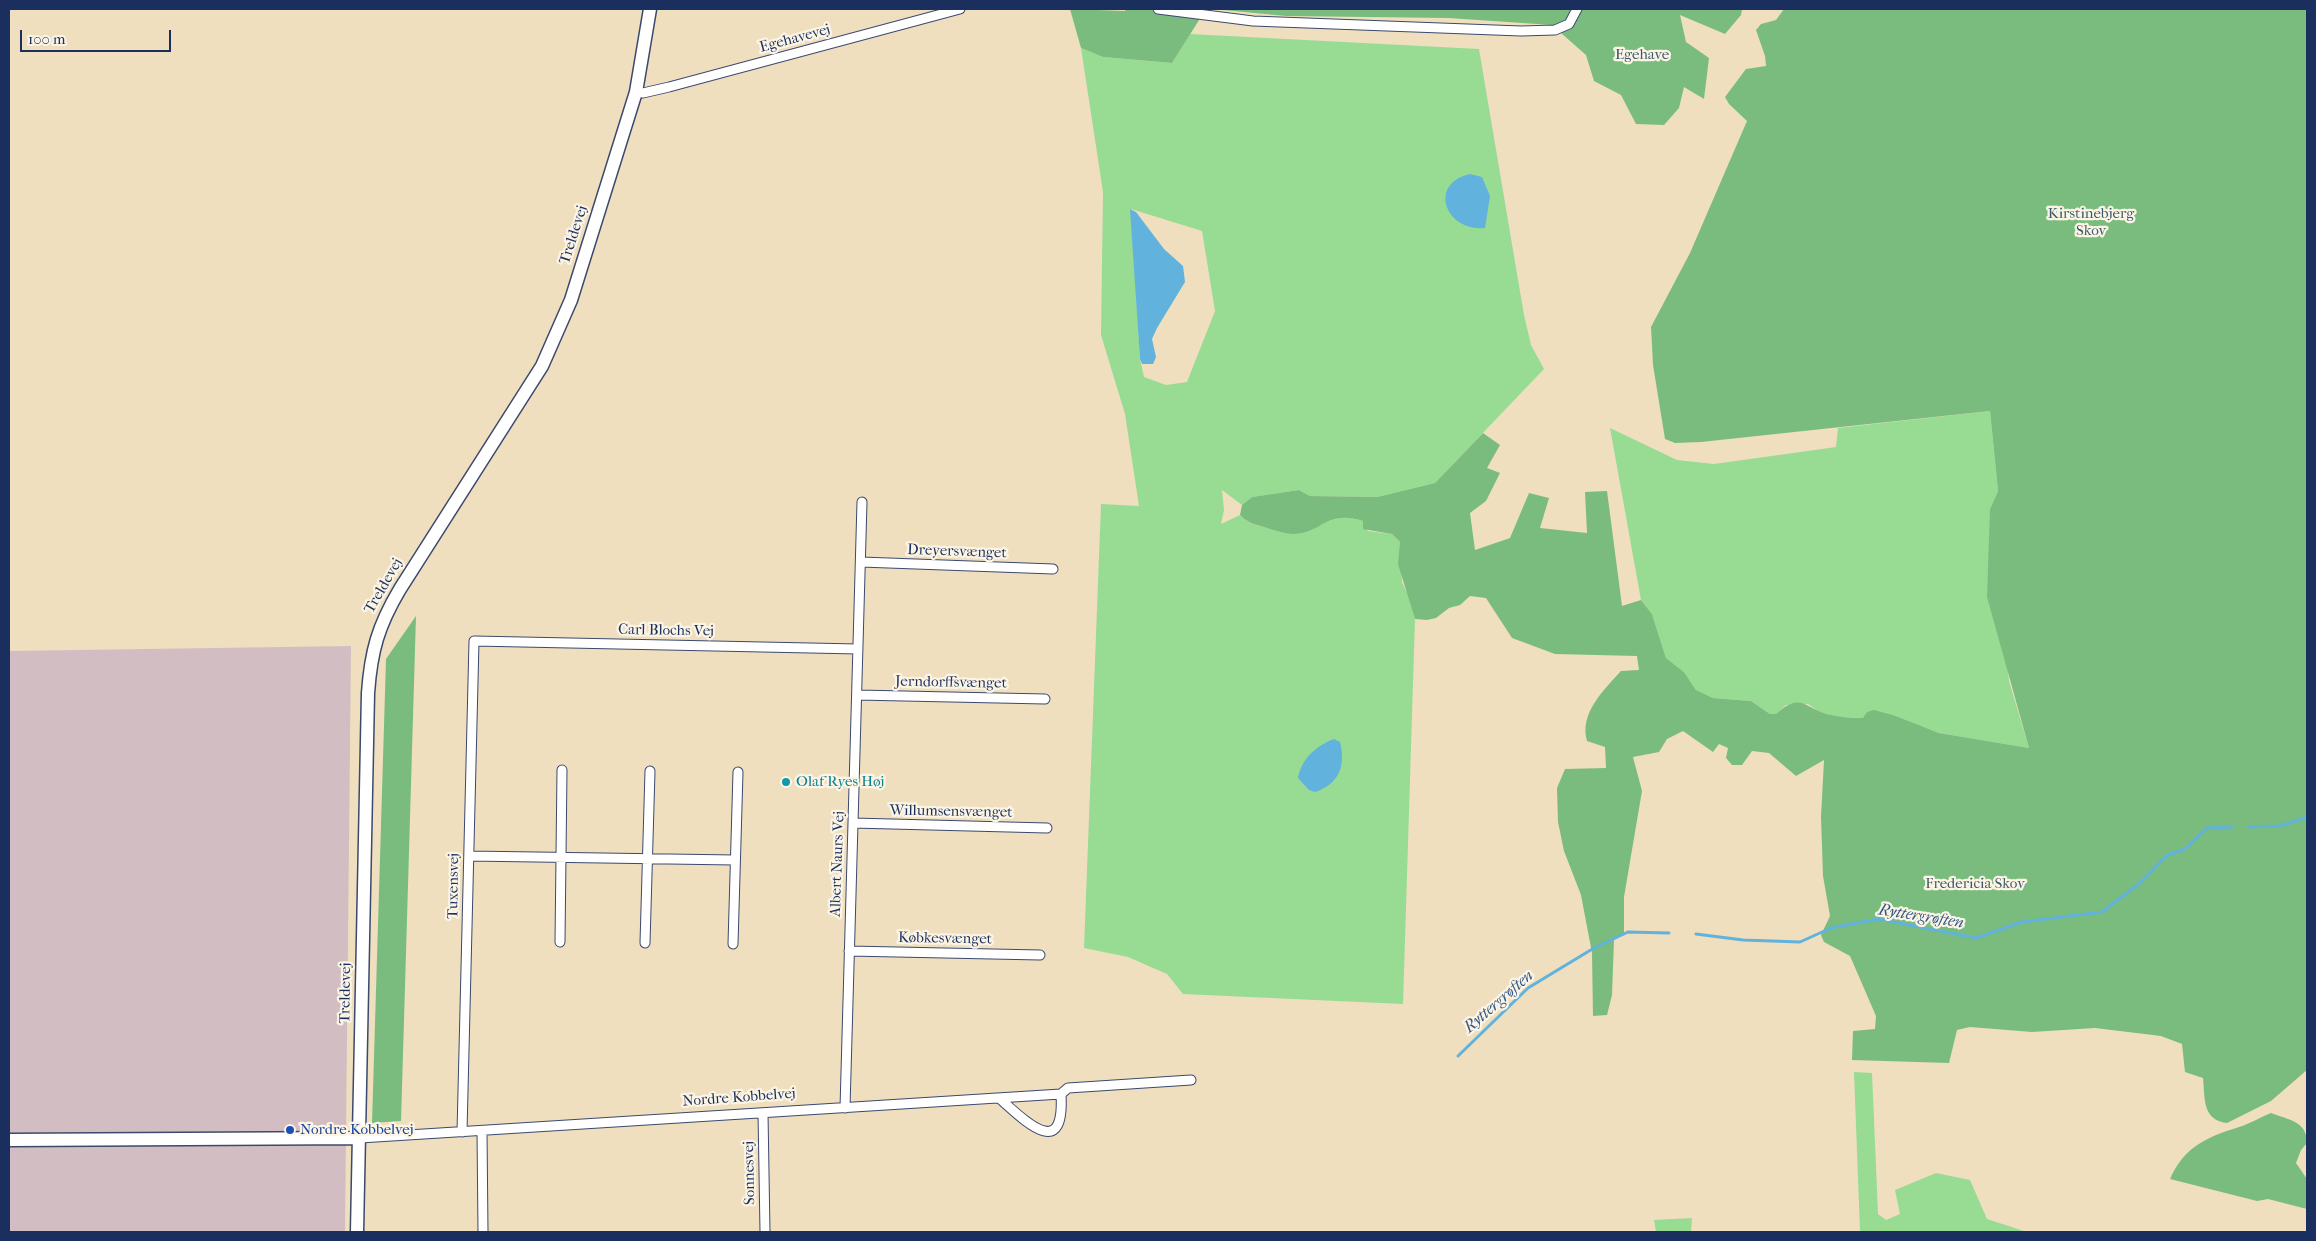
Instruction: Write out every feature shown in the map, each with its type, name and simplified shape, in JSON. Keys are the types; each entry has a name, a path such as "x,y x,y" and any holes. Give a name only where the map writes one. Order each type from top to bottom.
{"street":[{"name":"Treldevej","path":"357,1232 370,662 384,615 546,357 571,300 636,92 650,9"},
{"name":"Egehavevej","path":"636,92 643,93 668,87 960,9"},
{"path":"1158,9 1253,21 1521,31 1555,30 1569,24 1577,9"},
{"name":"Albert Naurs Vej","path":"846,1108 862,502"},
{"name":"Dreyersvænget","path":"861,562 1053,569"},
{"name":"Carl Blochs Vej","path":"474,641 858,649"},
{"name":"Tuxensvej","path":"462,1132 474,641"},
{"name":"Jerndorffsvænget","path":"857,695 1045,699"},
{"path":"560,942 562,770"},
{"path":"645,943 649,859 650,772"},
{"path":"733,944 738,772"},
{"name":"Willumsensvænget","path":"853,823 1047,828"},
{"path":"469,856 735,860"},
{"name":"Købkesvænget","path":"850,951 1040,955"},
{"name":"Nordre Kobbelvej","path":"9,1140 360,1138 1061,1094 1068,1088 1191,1080"},
{"path":"999,1098 1037,1130 1044,1131 1055,1129 1061,1121 1061,1094"},
{"name":"Sonnesvej","path":"763,1113 764,1232"},
{"path":"482,1131 483,1232"}],"shaded area":[{"path":"351,646 345,1232 9,1232 9,651"}],"green space":[{"path":"1070,9 1125,11 1126,9 1206,9 1172,63 1103,57 1081,48"},
{"name":"Egehave","path":"1212,9 1742,9 1741,15 1725,34 1680,15 1686,42 1709,58 1704,99 1684,87 1679,108 1664,125 1636,124 1621,95 1594,81 1586,55 1552,25 1448,18 1286,16"},
{"name":"Kirstinebjerg Skov","path":"1784,9 2307,9 2307,1070 2271,1101 2227,1123 2213,1118 2209,1113 2206,1107 2203,1078 2185,1072 2182,1044 2161,1036 2095,1028 2032,1032 1970,1027 1957,1030 1949,1063 1852,1060 1853,1031 1875,1029 1876,1016 1850,956 1824,942 1821,935 1830,916 1823,876 1821,817 1824,760 1796,776 1769,753 1752,751 1742,765 1732,765 1726,758 1728,748 1719,744 1713,752 1683,731 1667,739 1659,752 1633,757 1642,791 1624,897 1624,934 1614,940 1612,995 1607,1015 1593,1016 1592,953 1581,895 1564,851 1558,822 1557,788 1565,769 1606,768 1605,747 1587,741 1585,731 1587,721 1601,694 1621,671 1639,670 1637,656 1555,654 1512,638 1486,598 1470,596 1460,605 1449,608 1436,618 1427,620 1415,619 1398,564 1400,542 1392,534 1363,529 1363,521 1341,518 1302,533 1292,534 1254,524 1245,520 1240,515 1242,505 1252,497 1299,490 1310,496 1377,497 1435,483 1483,433 1500,445 1487,468 1500,473 1486,501 1470,513 1475,550 1510,538 1529,493 1549,498 1540,528 1587,533 1585,492 1607,491 1622,606 1641,600 1652,614 1666,658 1684,672 1696,690 1713,698 1751,701 1770,714 1776,714 1784,707 1797,702 1827,714 1845,717 1863,718 1867,712 1874,710 1896,716 1939,733 2029,748 1987,597 1990,509 1998,491 1990,411 1701,442 1675,443 1665,439 1653,365 1651,327 1690,253 1747,121 1729,104 1725,97 1746,69 1766,66 1765,56 1756,30 1761,24 1776,20"},
{"path":"1190,34 1479,49 1524,315 1531,345 1544,369 1435,483 1377,497 1310,496 1299,490 1252,497 1242,505 1222,490 1224,510 1221,524 1240,515 1257,525 1282,532 1294,533 1313,529 1334,519 1352,518 1363,521 1368,531 1392,534 1400,542 1402,582 1409,597 1415,619 1403,1004 1183,994 1167,974 1128,957 1084,948 1101,504 1139,506 1125,414 1101,335 1103,192 1081,48 1103,57 1172,63","holes":["1131,209 1202,231 1215,311 1187,382 1166,385 1144,377 1140,359"]},
{"path":"1990,411 1998,491 1990,509 2009,681 2029,748 1939,733 1896,716 1837,717 1818,711 1808,704 1786,705 1776,714 1770,714 1751,701 1713,698 1696,690 1684,672 1666,658 1652,614 1641,600 1610,428 1677,460 1714,464 1836,447 1838,428"},
{"path":"416,616 401,1121 372,1123 386,659"},
{"path":"1854,1072 1872,1073 1878,1214 1886,1220 1900,1214 1895,1190 1936,1173 1970,1180 1987,1219 2027,1232 1860,1232"},
{"path":"2271,1113 2296,1122 2304,1130 2307,1143 2301,1150 2296,1163 2307,1179 2307,1209 2268,1199 2257,1201 2170,1179 2182,1159 2207,1139"},
{"path":"1692,1218 1691,1232 1656,1232 1654,1220"}],"water":[{"path":"1470,174 1482,177 1490,196 1485,228 1471,227 1460,223 1447,206 1446,197 1449,187 1457,179"},
{"path":"1130,209 1136,212 1164,249 1183,266 1185,282 1152,339 1156,357 1153,364 1142,364 1140,359"},
{"path":"1334,739 1340,742 1342,751 1339,773 1323,789 1315,792 1309,790 1298,778 1303,764 1316,749"}],"waterway":[{"name":"Ryttergrøften","path":"2248,827 2280,826 2307,817"},
{"name":"Ryttergrøften","path":"1696,934 1743,940 1800,942 1831,928 1878,919 1976,938 2022,922 2102,912 2140,883 2166,856 2185,849 2207,828 2232,827"},
{"name":"Ryttergrøften","path":"1458,1056 1528,988 1594,948 1628,932 1669,933"}],"place":[{"name":"Olaf Ryes Høj","path":"786,782"},
{"name":"Nordre Kobbelvej","path":"290,1130"}],"park label":[{"name":"Fredericia Skov","path":"1975,884"}]}
